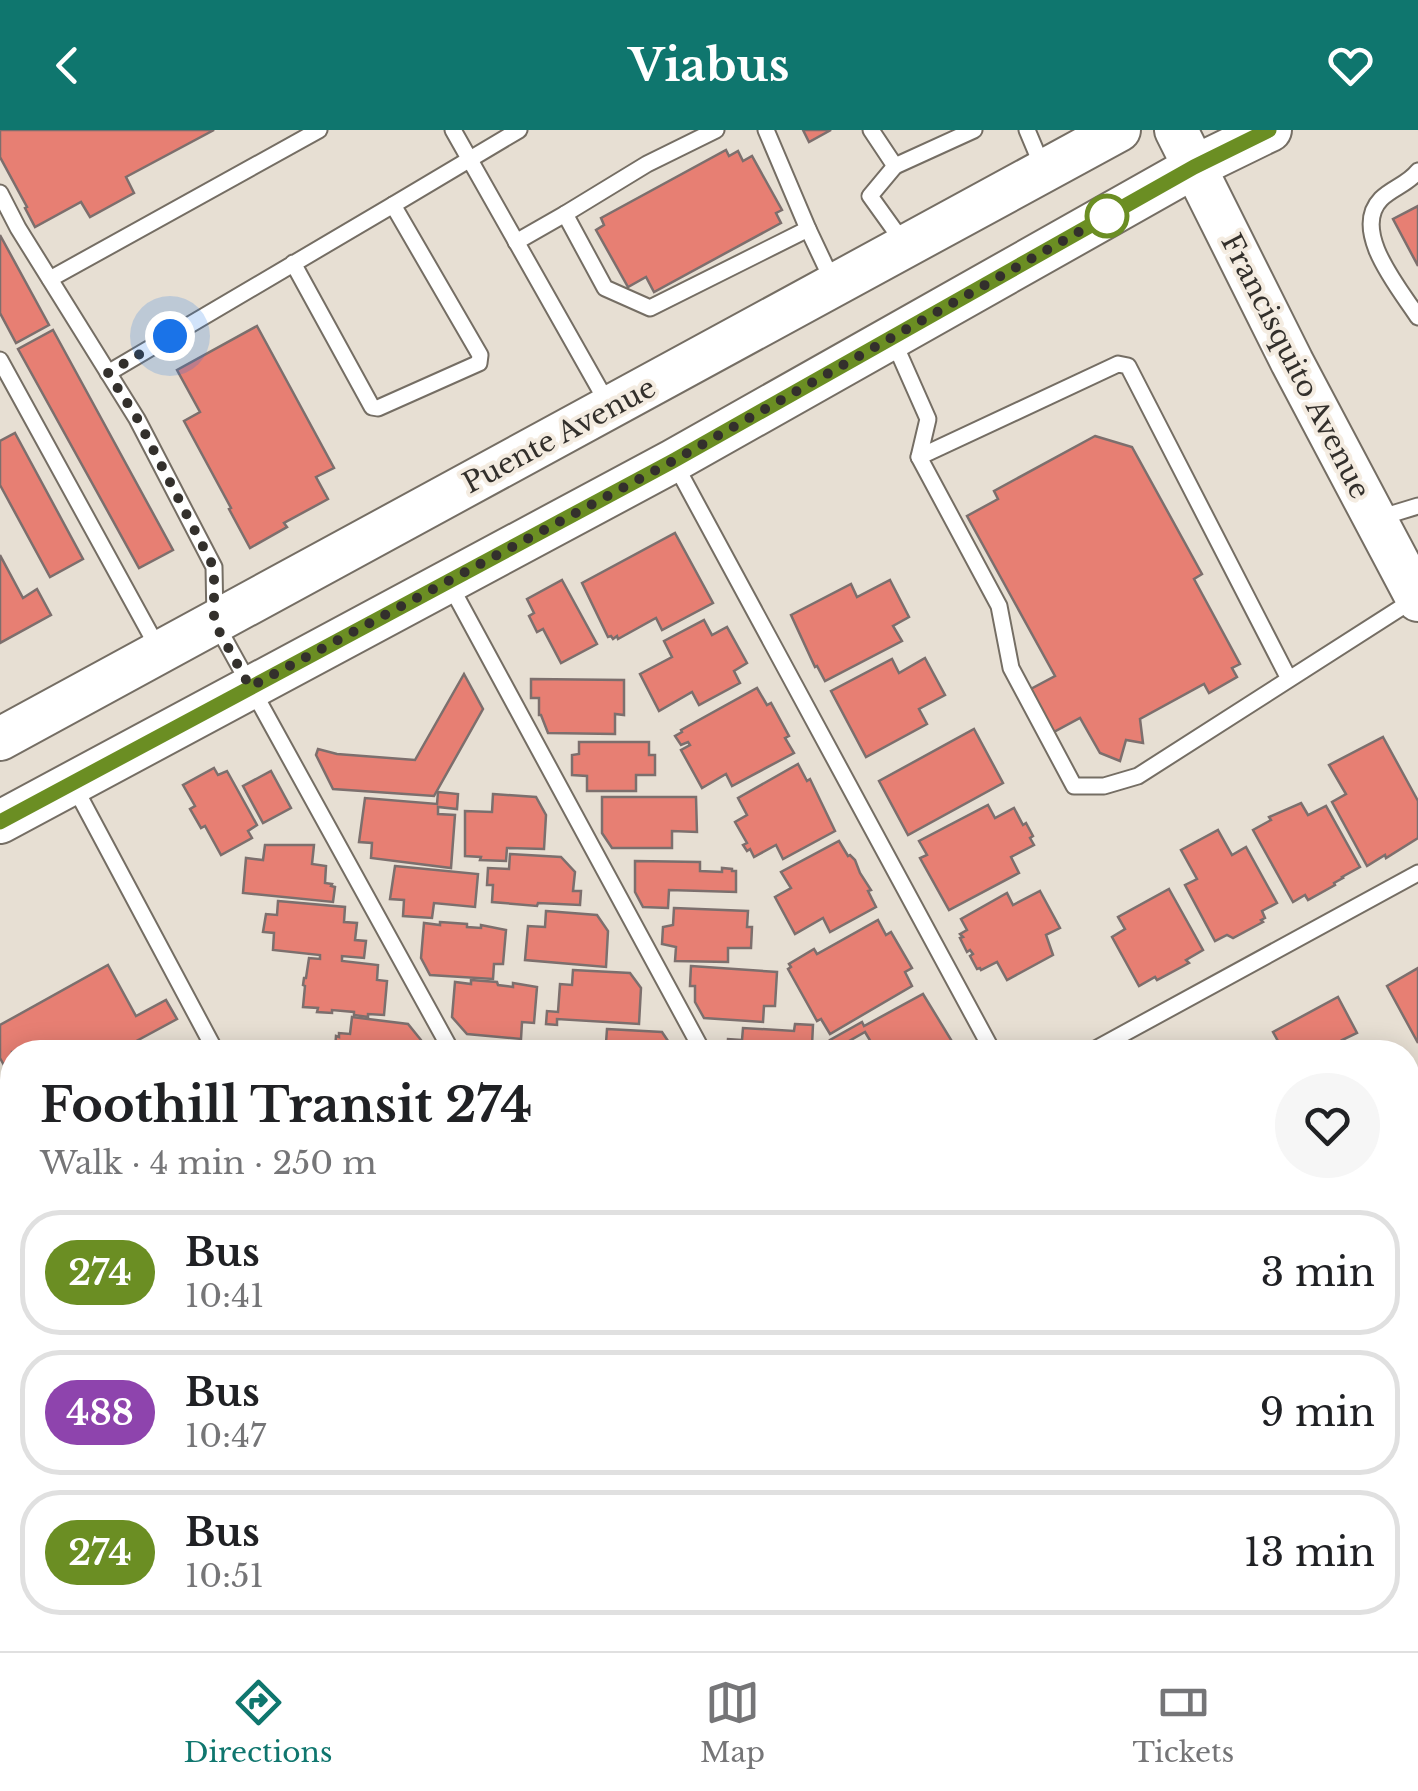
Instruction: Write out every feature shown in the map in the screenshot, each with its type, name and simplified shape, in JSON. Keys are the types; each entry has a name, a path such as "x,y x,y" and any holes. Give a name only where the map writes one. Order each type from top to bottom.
{"main road":[{"name":"Puente Avenue","path":"0,739 1119,130"},
{"path":"0,822 673,461 892,339 1185,148 1270,130"},
{"name":"Francisquito Avenue","path":"1185,148 1417,599"}],"lane":[{"path":"50,279 319,130"},
{"path":"453,130 610,407"},
{"path":"108,373 519,130"},
{"path":"516,242 648,164 716,130"},
{"path":"766,130 835,285"},
{"path":"871,130 895,166"},
{"path":"906,246 870,196 895,166 974,130"},
{"path":"1027,130 1044,170"},
{"path":"1418,171 1411,180 1383,196 1372,210 1371,221 1374,247 1418,317"},
{"path":"0,193 137,418 214,568 214,622 445,1040"},
{"path":"292,263 372,407 378,408 479,363 480,355 392,204"},
{"path":"564,214 605,288 650,308 808,229"},
{"path":"892,339 928,420 920,457 1000,606 1011,668 1074,786 1104,786 1138,776 1417,599"},
{"path":"0,360 160,652"},
{"path":"920,457 1118,364 1128,366 1289,679"},
{"path":"673,461 987,1040"},
{"path":"1378,526 1395,513 1418,506"},
{"path":"448,581 696,1040"},
{"path":"72,783 210,1040"},
{"path":"1112,1040 1418,873"}],"building":[{"path":"0,130 214,130 126,177 134,193 90,217 81,202 35,227 0,157"},
{"path":"803,130 831,130 809,142"},
{"path":"726,150 729,156 738,151 743,161 752,156 782,210 776,213 781,223 654,292 646,277 628,287 596,230 604,225 601,218"},
{"path":"1418,206 1418,266 1393,219"},
{"path":"0,235 49,325 16,343 0,313"},
{"path":"257,326 334,468 316,477 328,499 284,523 287,527 250,548 184,421 200,412 177,370"},
{"path":"53,330 173,550 139,568 18,349"},
{"path":"15,433 83,559 50,577 0,485 0,441"},
{"path":"1095,436 1132,447 1202,574 1194,579 1240,664 1232,668 1237,677 1209,693 1204,684 1140,719 1143,743 1126,740 1120,761 1100,753 1080,718 1050,734 1027,691 1055,676 967,516 998,499 994,491"},
{"path":"675,533 713,603 662,630 656,618 618,639 608,637 582,583"},
{"path":"0,555 23,598 37,589 51,615 0,643"},
{"path":"562,580 597,644 561,663 543,629 537,632 529,616 534,613 527,599"},
{"path":"890,580 909,617 893,626 902,641 825,681 791,615 851,584 857,597"},
{"path":"704,620 712,635 727,627 747,663 734,671 740,683 699,705 692,692 659,711 640,674 672,657 664,641"},
{"path":"925,658 945,695 919,709 927,724 866,757 831,691 892,659 899,673"},
{"path":"464,674 483,709 434,796 333,789 316,755 318,749 415,760"},
{"path":"531,679 624,680 624,715 615,714 615,734 548,733 539,715 539,698 531,698"},
{"path":"757,688 767,705 771,703 794,753 732,786 726,774 702,788 681,750 690,745 681,745 675,736"},
{"path":"974,729 1003,783 908,835 879,781"},
{"path":"1383,737 1418,801 1418,838 1367,866 1332,802 1346,794 1329,765"},
{"path":"579,742 649,742 649,755 655,755 655,775 636,775 636,791 587,791 587,776 572,775 572,755 579,754"},
{"path":"798,764 807,781 810,779 835,831 783,859 776,845 754,857 743,845 747,843 735,822 747,815 738,798"},
{"path":"214,768 218,775 227,771 257,825 248,831 252,838 221,855 190,809 195,806 183,785"},
{"path":"271,771 291,808 263,823 243,786"},
{"path":"438,792 458,794 457,809 438,807 438,814 455,815 451,868 371,858 372,843 359,842 365,798 437,804"},
{"path":"493,794 536,797 546,815 544,849 507,848 506,861 465,856 465,811 492,812"},
{"path":"602,797 696,797 697,832 672,831 672,848 612,848 602,833"},
{"path":"1301,803 1308,815 1326,806 1360,867 1308,900 1305,895 1293,902 1253,830 1271,820 1269,817"},
{"path":"988,805 995,818 1014,808 1023,825 1026,823 1034,845 1011,857 1019,873 949,910 920,858 927,855 919,841"},
{"path":"1218,830 1232,855 1246,847 1277,903 1262,911 1263,922 1233,938 1227,935 1215,941 1185,885 1197,879 1181,850"},
{"path":"839,841 855,860 876,907 830,932 823,918 795,934 775,897 791,888 781,872"},
{"path":"265,845 314,845 312,864 326,866 325,883 335,887 333,902 243,893 246,858 263,860"},
{"path":"510,854 561,857 575,872 573,891 581,891 580,905 492,902 488,868 509,869"},
{"path":"635,861 700,862 700,871 732,869 736,871 736,892 669,890 668,908 643,907 635,892"},
{"path":"395,866 478,874 475,907 434,903 432,918 403,916 404,900 390,899"},
{"path":"1169,889 1203,950 1186,960 1189,963 1139,986 1112,937 1125,929 1118,917"},
{"path":"1040,891 1060,928 1046,935 1053,955 1007,980 997,962 977,969 970,956 973,954 967,952 960,938 967,930 961,919 1007,893 1013,905"},
{"path":"278,901 345,907 344,922 357,923 355,940 366,941 364,958 342,956 342,961 378,965 377,980 387,981 384,1015 317,1012 318,1008 303,1007 309,958 320,959 320,955 273,950 274,933 263,932 266,914 277,915"},
{"path":"674,908 748,911 751,948 728,948 728,962 675,961 676,947 662,944 663,927 673,925"},
{"path":"546,911 597,915 608,931 606,967 525,960 528,926 545,927"},
{"path":"878,920 886,935 891,932 912,968 905,972 912,986 830,1034 821,1019 817,1021 788,969 789,964 814,949 817,954"},
{"path":"424,923 506,930 503,964 494,964 493,979 430,975 421,958"},
{"path":"108,965 136,1016 166,1000 177,1019 138,1040 0,1040 0,1025"},
{"path":"691,966 777,972 775,1006 764,1006 763,1022 704,1018 695,1002 695,986 690,986"},
{"path":"1418,968 1418,1040 1416,1040 1387,986"},
{"path":"573,970 630,973 641,988 639,1024 557,1019 557,1025 546,1024 547,1011 558,1012 560,984 572,985"},
{"path":"471,980 537,987 534,1023 522,1022 521,1039 467,1034 452,1017 455,982 471,984"},
{"path":"923,994 951,1040 870,1040 865,1032 851,1040 830,1040 862,1022 864,1026"},
{"path":"1338,997 1357,1033 1342,1040 1277,1040 1273,1032"},
{"path":"352,1017 408,1024 421,1040 336,1040 339,1033 350,1034"},
{"path":"795,1024 813,1025 812,1040 742,1040 743,1028 794,1031"},
{"path":"607,1029 662,1032 667,1040 606,1040"}],"bus line":[{"name":"274","path":"0,822 673,461 1194,167 1269,130"}],"route":[{"path":"170,336 108,373 137,418 214,568 214,622 250,687 673,461 1107,216"}]}
